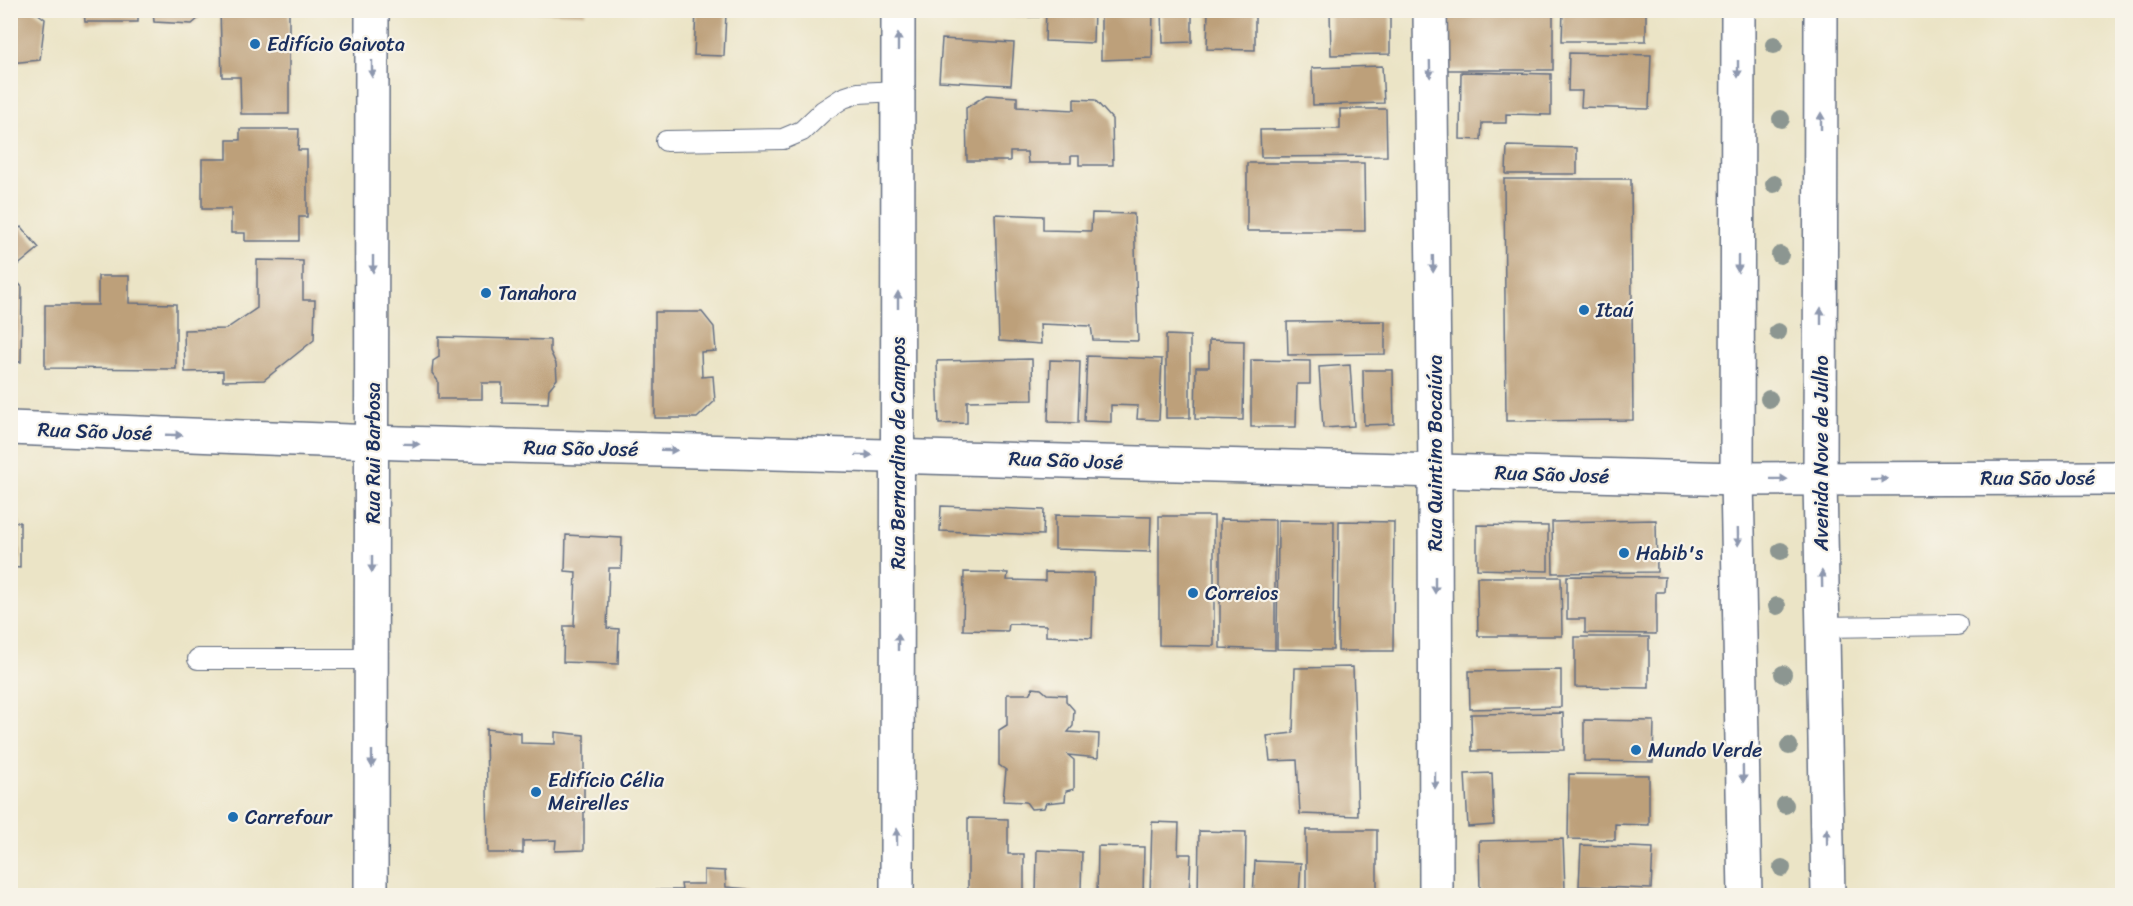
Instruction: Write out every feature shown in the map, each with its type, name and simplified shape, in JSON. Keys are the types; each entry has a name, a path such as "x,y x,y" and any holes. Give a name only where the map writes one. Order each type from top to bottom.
{"street":[{"name":"Rua Rui Barbosa","path":"371,896 372,10"},
{"name":"Rua Bernardino de Campos","path":"897,896 898,10"},
{"name":"Rua Quintino Bocaiúva","path":"1430,10 1435,470 1436,896"},
{"path":"1738,10 1737,479 1745,896"},
{"name":"Avenida Nove de Julho","path":"1821,10 1820,480 1828,896"},
{"name":"Rua São José","path":"10,428 373,442 1737,479 2122,478"}],"lane":[{"path":"666,141 783,139 802,131 843,98 858,93 898,91"},
{"path":"1823,627 1957,625"},
{"path":"198,659 372,659"}],"building":[{"path":"10,10 33,10 45,19 40,60 10,63"},
{"path":"84,10 138,10 138,22 85,22"},
{"path":"153,10 199,10 199,18 192,24 154,22"},
{"name":"Edifício Gaivota","path":"220,10 289,10 289,114 241,114 240,77 222,77"},
{"path":"531,10 586,10 585,14 531,12"},
{"path":"696,10 754,10 754,14 726,13 724,56 694,55"},
{"path":"947,10 1039,10 1039,17 947,16"},
{"path":"1046,10 1094,10 1093,43 1045,41"},
{"path":"1101,10 1153,10 1152,58 1101,60"},
{"path":"1162,10 1192,10 1192,42 1163,43"},
{"path":"1208,10 1255,10 1255,50 1207,49"},
{"path":"1330,10 1390,10 1390,54 1331,55"},
{"path":"1563,10 1646,10 1646,41 1562,41"},
{"path":"1553,13 1553,70 1444,70 1443,14"},
{"path":"942,39 1014,43 1011,85 939,81"},
{"path":"1569,53 1651,55 1649,109 1581,107 1582,91 1568,91"},
{"path":"1382,66 1384,103 1313,105 1312,68"},
{"path":"1461,72 1551,74 1551,115 1506,114 1506,123 1482,123 1481,140 1460,139"},
{"path":"986,95 1017,97 1017,107 1074,110 1074,99 1095,100 1112,119 1113,165 1079,165 1079,156 1071,156 1071,163 1028,163 1027,152 1010,152 1010,161 967,161 966,108"},
{"path":"1340,109 1386,109 1387,156 1261,157 1260,130 1340,129"},
{"path":"240,129 299,129 298,150 307,150 307,217 299,217 299,241 245,241 245,233 231,233 231,209 202,209 202,159 227,159 227,140 240,140"},
{"path":"10,131 14,131 12,159 10,159"},
{"path":"1507,146 1577,148 1577,174 1506,174"},
{"path":"1247,163 1364,163 1365,231 1247,231"},
{"path":"1504,179 1631,179 1633,420 1506,421"},
{"path":"1092,213 1134,214 1138,341 1093,340 1091,326 1040,324 1041,344 999,341 995,214 1043,216 1043,230 1091,231"},
{"path":"21,227 39,248 10,272 10,235"},
{"path":"257,260 303,261 303,300 315,300 314,340 264,380 223,381 223,371 185,372 184,330 226,329 257,308"},
{"path":"10,274 22,287 21,362 10,362"},
{"path":"98,276 129,276 129,303 176,304 176,369 45,368 45,305 98,305"},
{"path":"655,312 702,312 714,327 716,351 701,352 702,377 713,376 715,401 697,418 655,418"},
{"path":"1385,321 1385,354 1288,355 1287,322"},
{"path":"1166,335 1190,336 1190,418 1166,418"},
{"path":"439,337 550,340 550,351 556,364 557,379 549,389 548,403 502,402 502,383 482,383 482,399 438,399 438,381 432,373 433,361 439,357"},
{"path":"1209,340 1244,341 1243,420 1195,419 1196,367 1209,367"},
{"path":"1087,356 1162,359 1159,420 1137,419 1138,406 1111,405 1111,422 1084,421"},
{"path":"1032,359 1033,400 967,401 967,423 939,424 937,361"},
{"path":"1050,360 1080,361 1078,423 1048,422"},
{"path":"1251,360 1310,361 1310,384 1297,384 1296,427 1251,427"},
{"path":"1350,365 1354,426 1323,428 1319,367"},
{"path":"1363,370 1393,370 1394,424 1364,425"},
{"path":"941,506 1044,510 1043,535 940,531"},
{"path":"1055,515 1151,517 1150,552 1055,549"},
{"path":"1159,516 1214,516 1214,646 1159,645"},
{"path":"1220,519 1275,520 1275,650 1220,648"},
{"path":"1278,520 1334,521 1333,650 1277,649"},
{"path":"1656,520 1657,572 1553,573 1552,522"},
{"path":"1339,521 1394,522 1393,651 1338,651"},
{"path":"10,522 20,522 20,568 10,567"},
{"path":"1477,525 1548,526 1548,571 1477,569"},
{"path":"566,535 622,538 621,568 609,568 607,628 619,629 618,664 563,662 564,626 574,626 576,572 565,571"},
{"path":"964,572 1008,573 1007,580 1045,581 1045,572 1094,573 1092,638 1046,636 1046,625 1009,624 1008,631 963,630"},
{"path":"1567,576 1665,577 1664,592 1656,592 1656,634 1585,633 1585,619 1567,619"},
{"path":"1477,577 1561,577 1562,636 1478,636"},
{"path":"1575,637 1649,637 1649,688 1575,687"},
{"path":"1353,667 1358,816 1300,814 1297,760 1270,761 1267,736 1293,733 1295,668"},
{"path":"1561,670 1561,707 1470,709 1469,671"},
{"path":"1033,688 1041,689 1047,694 1066,695 1066,701 1074,710 1073,726 1068,732 1099,734 1098,758 1068,755 1074,760 1074,789 1066,791 1065,801 1046,803 1044,808 1031,809 1026,802 1003,801 1006,770 999,765 999,730 1007,725 1007,694 1029,694"},
{"path":"1563,713 1564,750 1472,751 1471,714"},
{"path":"10,714 14,714 13,740 10,740"},
{"path":"1584,720 1654,721 1653,762 1584,761"},
{"name":"Edifício Célia Meirelles","path":"486,729 521,733 521,743 555,744 555,732 584,735 584,850 555,851 556,840 523,841 523,853 488,853"},
{"path":"1492,773 1494,825 1468,827 1465,774"},
{"path":"1569,774 1649,775 1649,825 1615,824 1615,840 1568,839"},
{"path":"968,818 1008,819 1008,854 1024,854 1024,896 968,896"},
{"path":"1152,822 1179,823 1178,854 1191,854 1189,896 1150,896"},
{"path":"1306,830 1377,830 1377,896 1306,896"},
{"path":"1199,831 1246,832 1245,896 1198,896"},
{"path":"1563,839 1565,889 1480,891 1479,841"},
{"path":"1581,845 1653,848 1651,889 1579,886"},
{"path":"1098,846 1144,847 1143,896 1097,896"},
{"path":"1037,850 1082,852 1081,891 1089,896 1036,896"},
{"path":"1255,861 1301,863 1299,896 1253,896"},
{"path":"704,870 725,871 726,887 747,889 747,896 653,896 654,890 682,890 681,884 704,884"}],"place":[{"name":"Edifício Gaivota","path":"255,44"},
{"name":"Tanahora","path":"486,293"},
{"name":"Itaú","path":"1584,310"},
{"name":"Habib's","path":"1624,553"},
{"name":"Correios","path":"1193,593"},
{"name":"Mundo Verde","path":"1636,750"},
{"name":"Edifício Célia Meirelles","path":"536,792"},
{"name":"Carrefour","path":"233,817"}]}
